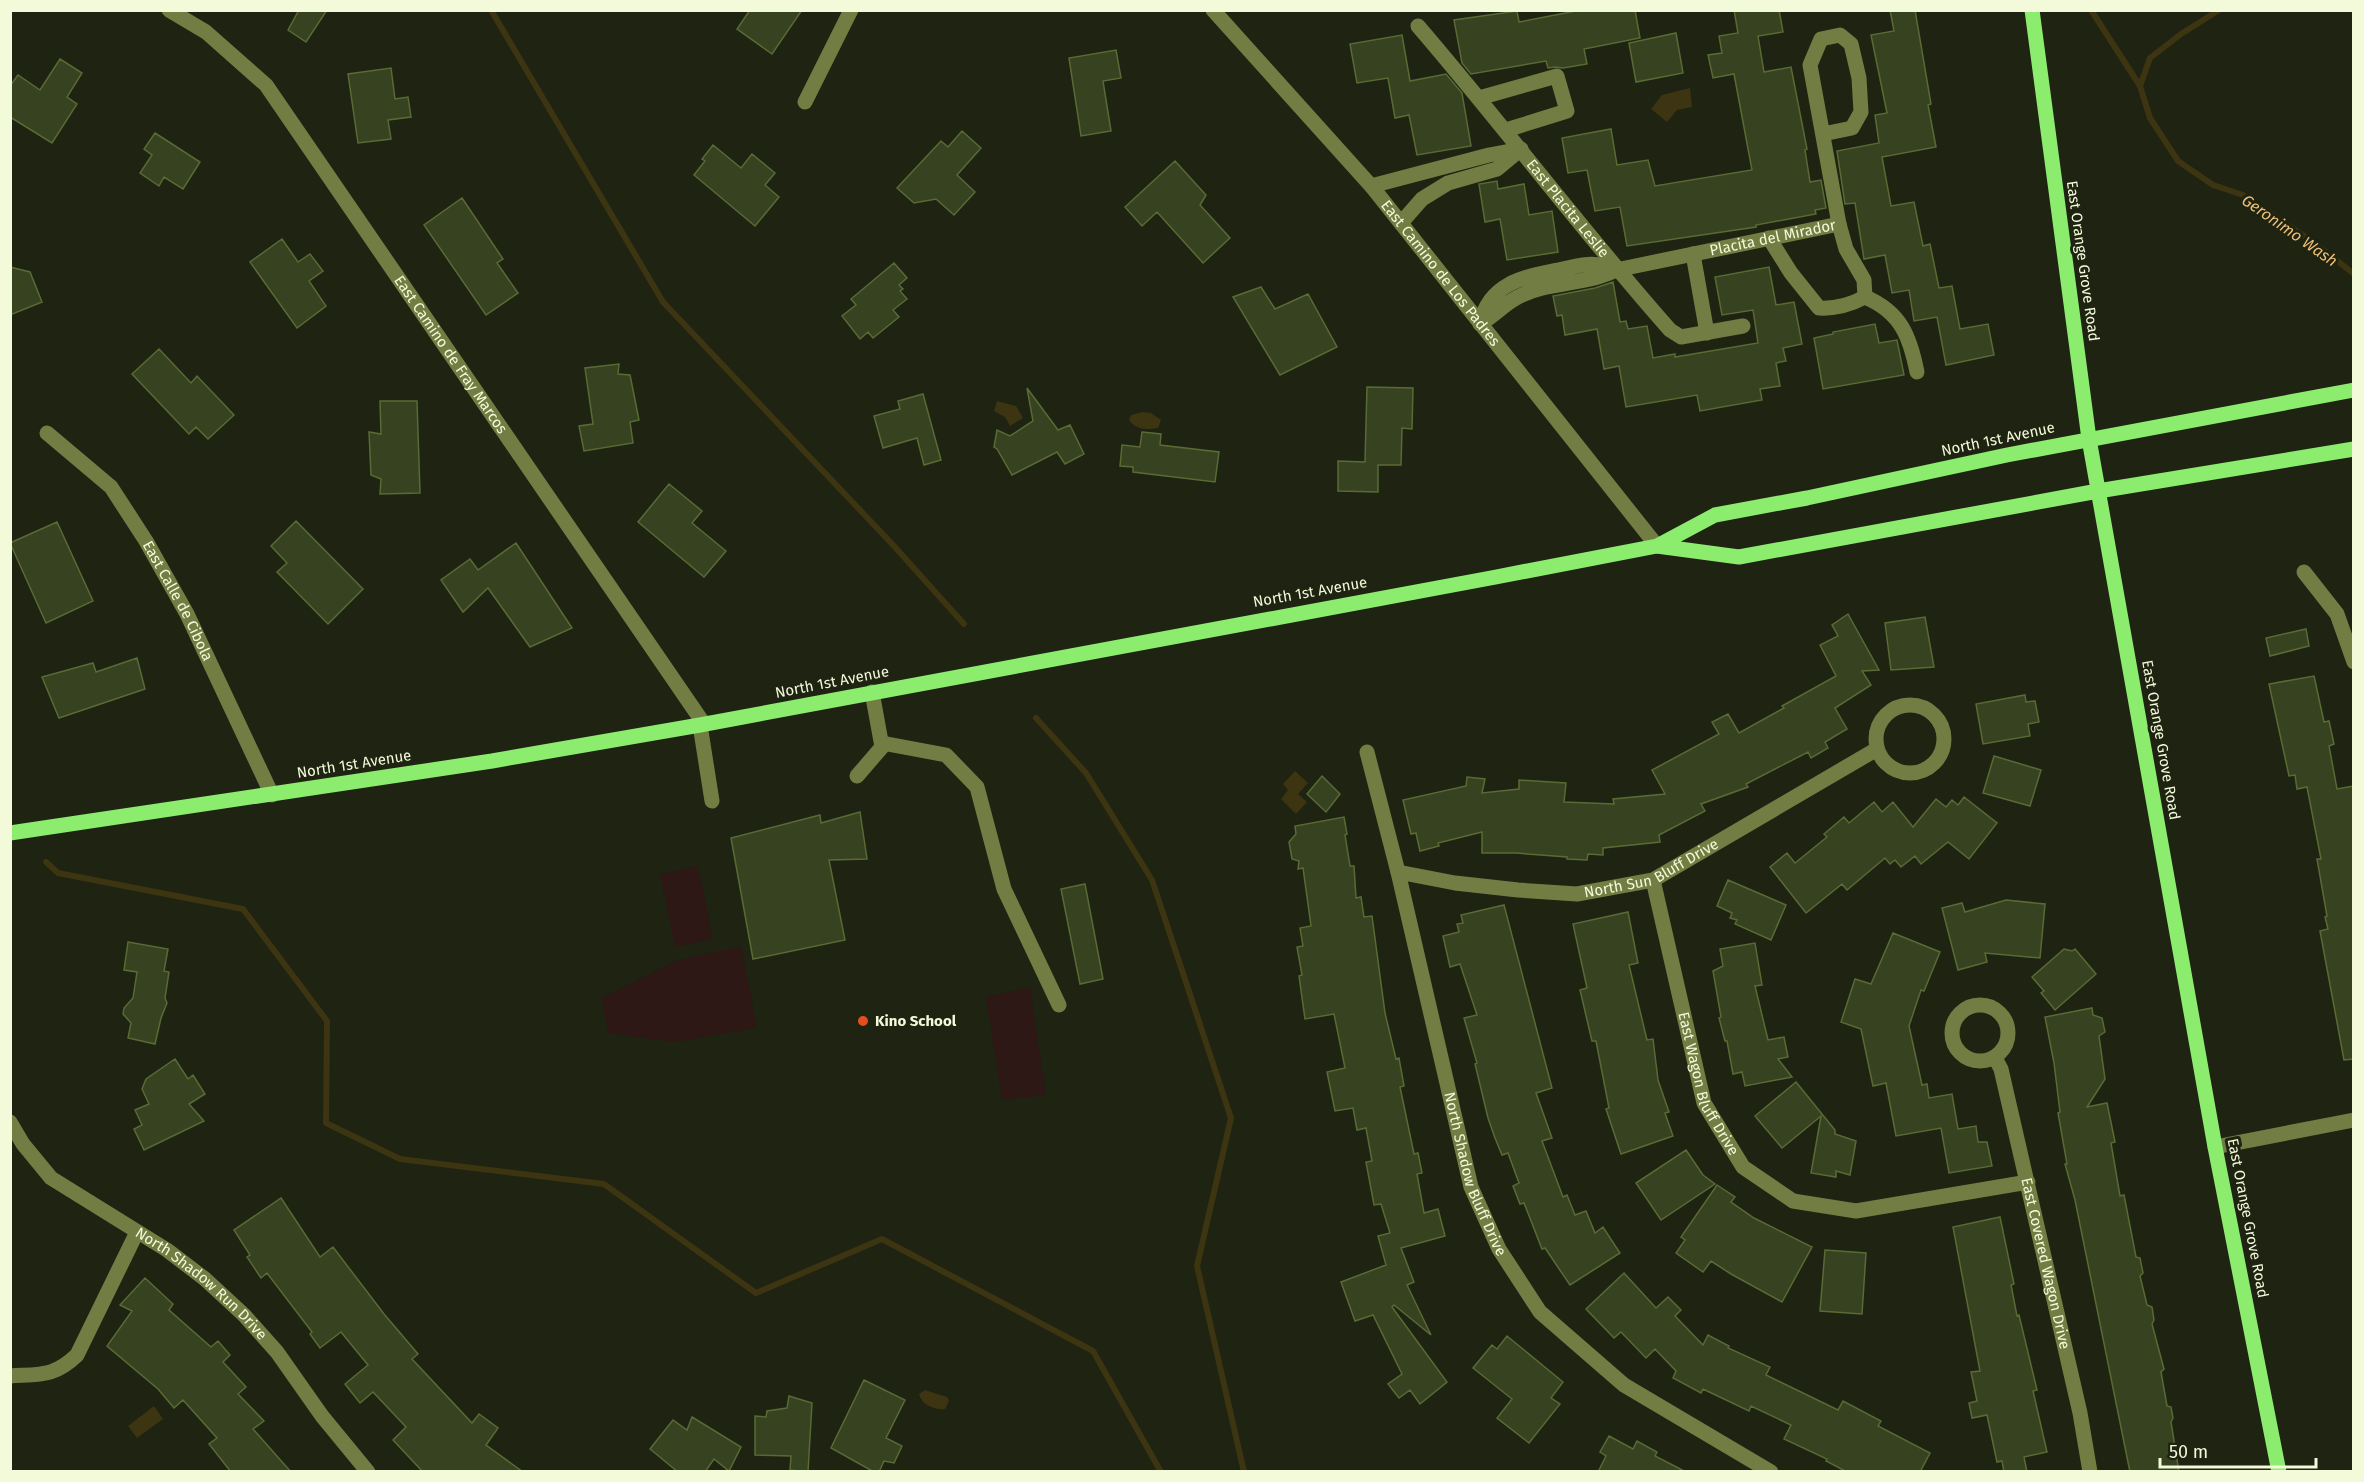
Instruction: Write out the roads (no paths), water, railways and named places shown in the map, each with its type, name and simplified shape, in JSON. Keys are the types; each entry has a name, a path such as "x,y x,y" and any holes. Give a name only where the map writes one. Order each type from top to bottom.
{"main road":[{"name":"East Orange Grove Road","path":"2032,10 2088,439 2216,1147 2279,1472"},
{"name":"North 1st Avenue","path":"1657,546 1715,515 2088,439 2354,390"},
{"name":"North 1st Avenue","path":"10,833 492,761 702,725 1657,546 1739,556 2098,491 2354,449"}],"street":[{"name":"East Camino de Fray Marcos","path":"169,10 206,32 266,85 702,725"},
{"path":"805,102 851,10"},
{"name":"East Camino de Los Padres","path":"1213,10 1373,188 1657,546"},
{"name":"East Placita Leslie","path":"1418,26 1506,130 1616,270 1670,330 1681,337 1743,326"},
{"name":"Placita del Mirador","path":"1480,324 1484,308 1505,286 1520,278 1597,262 1616,270 1839,224 1822,134 1810,65 1821,39 1840,35 1851,44 1858,78 1861,112 1852,128 1822,134"},
{"path":"1479,98 1557,76 1567,111 1506,130"},
{"path":"1373,188 1375,185 1489,154 1521,149"},
{"path":"1401,223 1422,199 1448,183 1497,169 1521,149"},
{"path":"1839,224 1846,249 1864,280 1865,297"},
{"path":"1769,238 1791,273 1819,308 1830,309 1852,304 1865,297"},
{"path":"1693,254 1707,333"},
{"path":"1865,297 1888,311 1905,330 1917,372"},
{"name":"East Calle de Cibola","path":"47,433 111,487 146,541 187,614 272,795"},
{"path":"2304,572 2337,614 2354,662"},
{"path":"857,776 882,747 872,692"},
{"path":"1916,705 1927,709 1936,716 1942,726 1943,749 1937,760 1920,772 1909,773 1889,766 1877,749 1878,726 1893,708 1916,705"},
{"path":"702,725 712,801"},
{"path":"882,743 946,756 977,786 1004,889 1059,1005"},
{"name":"North Sun Bluff Drive","path":"1398,872 1465,884 1577,894 1653,880 1877,749"},
{"name":"North Shadow Bluff Drive","path":"1367,752 1398,872 1471,1187 1499,1249 1540,1312 1624,1385 1771,1472"},
{"name":"East Wagon Bluff Drive","path":"1653,880 1704,1103 1743,1167 1793,1201 1856,1211 2028,1182"},
{"name":"East Covered Wagon Drive","path":"1995,1058 2001,1069 2028,1182 2080,1413 2090,1472"},
{"path":"2216,1147 2354,1120"},
{"name":"North Shadow Run Drive","path":"10,1122 23,1144 51,1178 167,1250 205,1278 244,1315 277,1352 322,1416 368,1472"},
{"path":"10,1377 51,1373 64,1367 77,1355 137,1232"}],"waterway":[{"path":"491,10 663,302 894,546 964,624"},
{"path":"2091,10 2140,86"},
{"name":"Geronimo Wash","path":"2219,10 2181,34 2150,58 2140,86 2150,118 2178,161 2213,185 2243,195 2316,244 2354,274"},
{"path":"1036,718 1086,773 1152,880 1231,1118 1197,1266 1244,1472"},
{"path":"46,862 58,873 243,909 327,1021 326,1123 400,1159 604,1184 756,1293 882,1239 1093,1351 1161,1472"}],"place":[{"name":"Kino School","path":"863,1021"}]}
